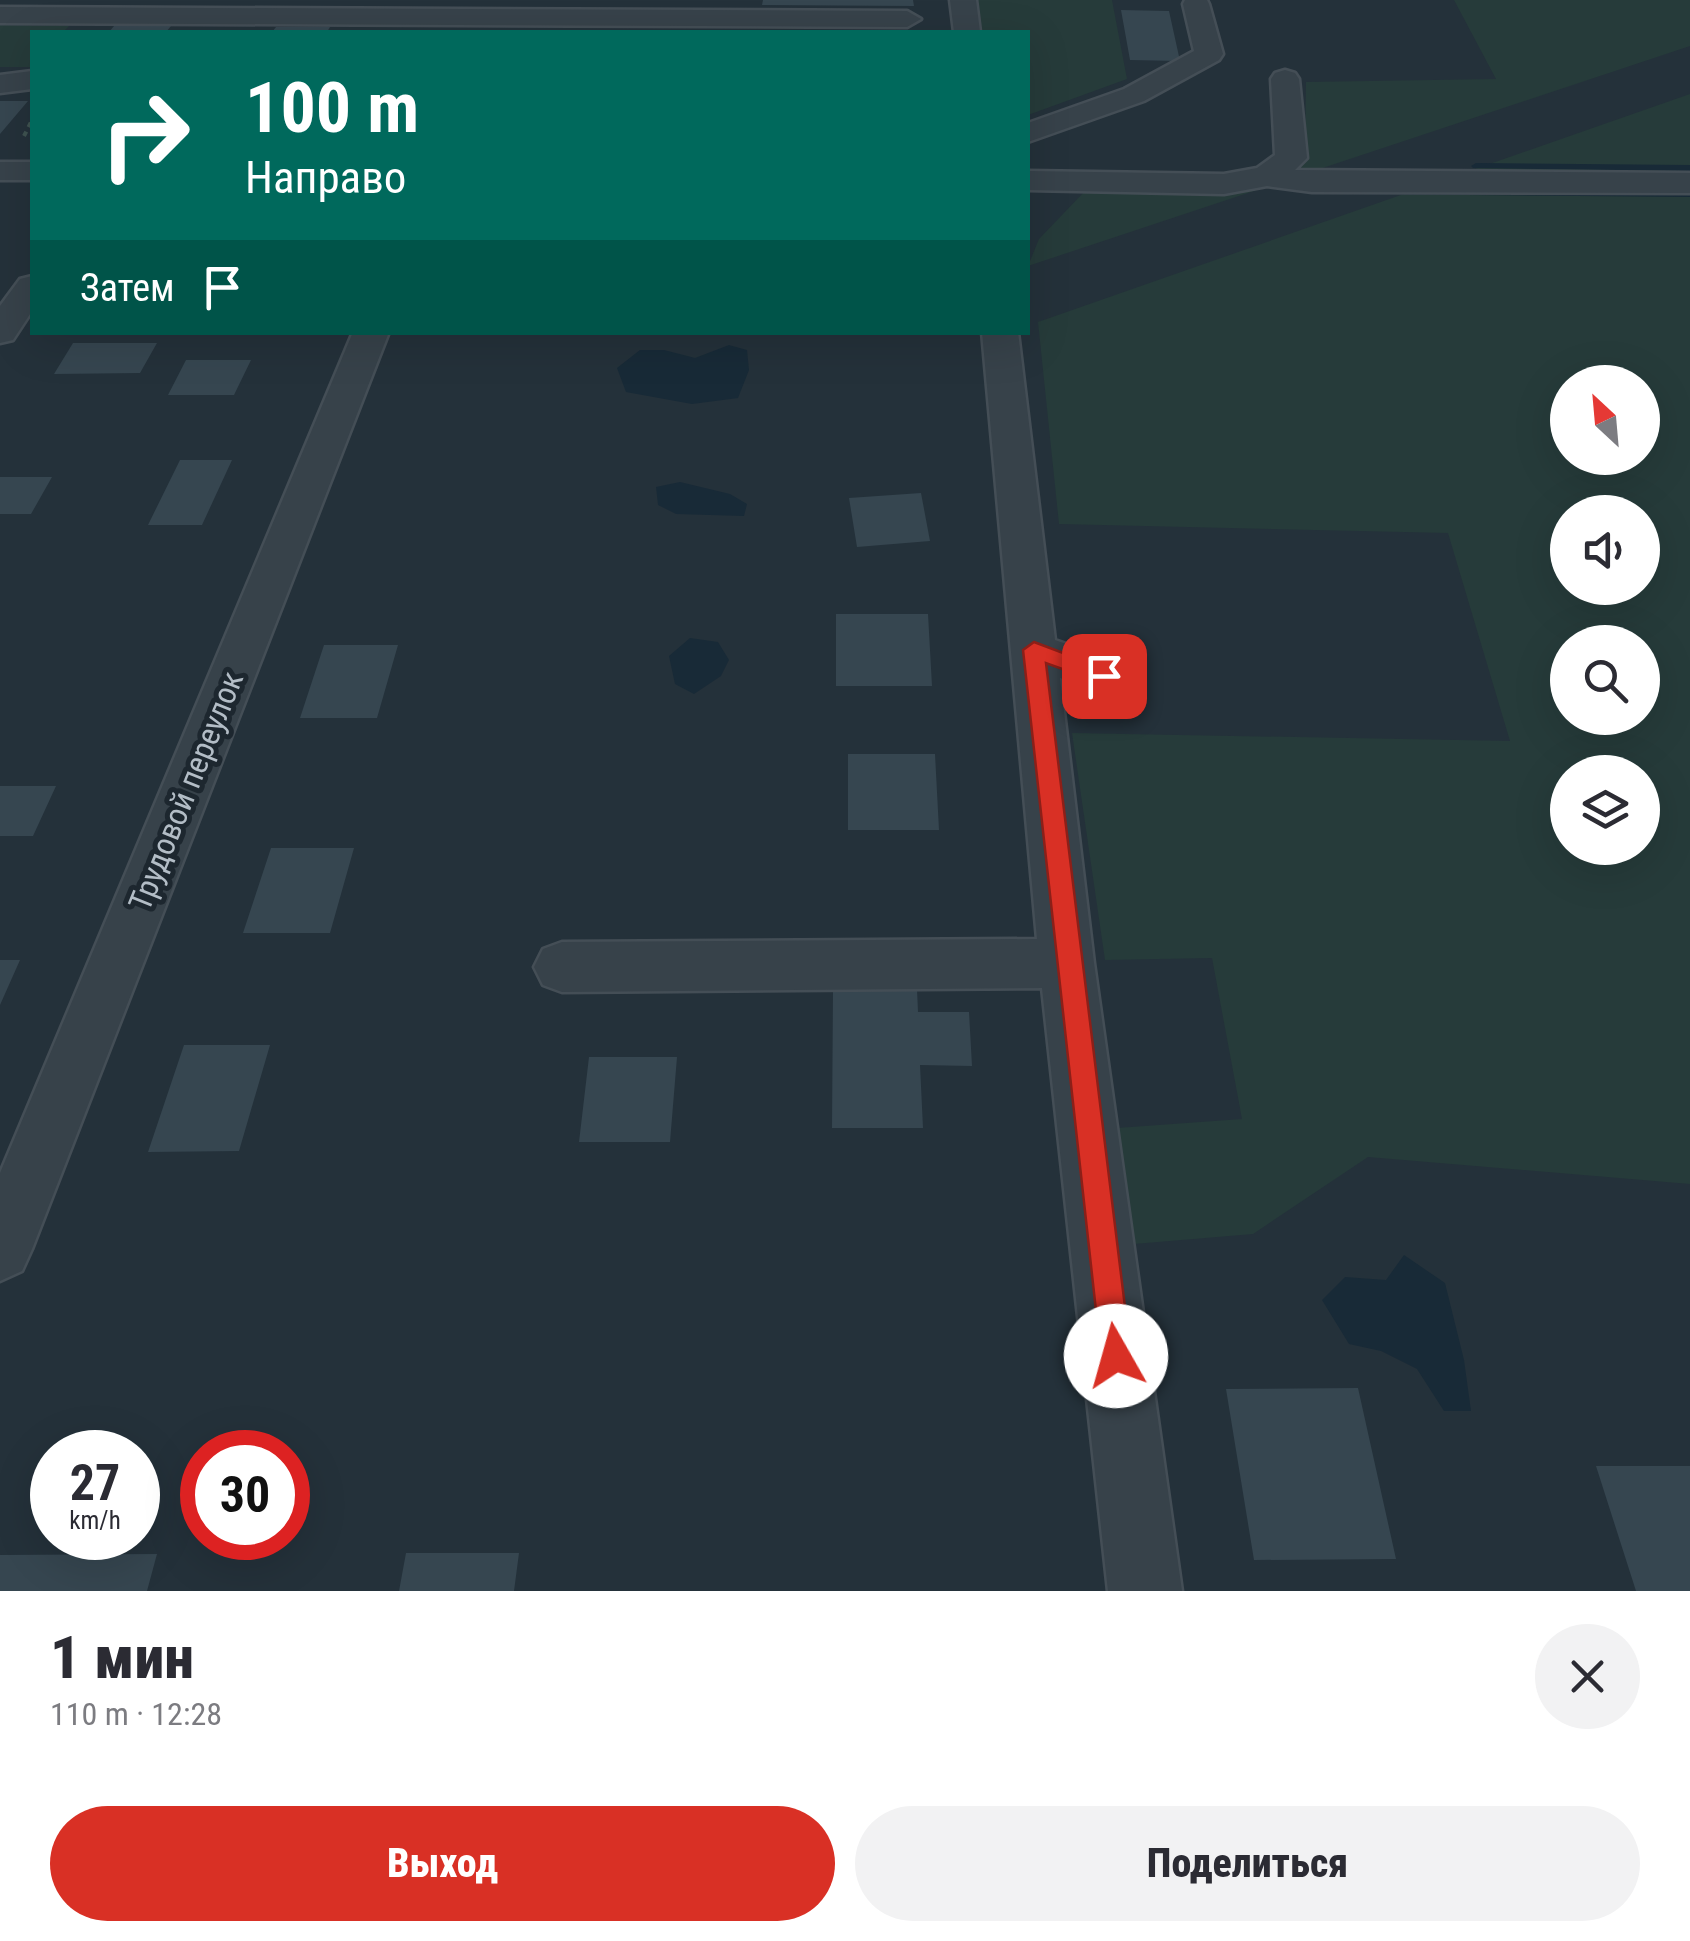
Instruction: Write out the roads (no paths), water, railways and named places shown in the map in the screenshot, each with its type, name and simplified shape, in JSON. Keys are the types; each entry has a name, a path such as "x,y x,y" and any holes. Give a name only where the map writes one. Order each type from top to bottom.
{"street":[{"path":"963,0 966,30"},
{"path":"1030,131 1134,95 1209,54 1196,4"},
{"path":"0,15 82,24 227,16 355,25 474,26 831,26 906,19"},
{"path":"1267,176 1291,158 1285,79"},
{"path":"0,84 30,80"},
{"path":"0,171 30,171"},
{"path":"1030,181 1224,184 1267,176 1312,182 1690,183"},
{"name":"Трудовой переулок","path":"0,1249 370,335"},
{"path":"1000,335 1067,963 1145,1591"},
{"path":"1034,650 1104,676"},
{"path":"562,967 1067,963"}],"water":[{"path":"729,345 747,350 749,370 738,398 692,404 626,392 617,368 640,350 664,350 695,358"},
{"path":"680,482 730,494 747,504 744,516 676,514 658,505 656,487"},
{"path":"690,638 718,642 729,660 721,676 694,694 675,684 669,656"},
{"path":"1404,1255 1445,1283 1464,1360 1471,1411 1444,1411 1417,1369 1381,1351 1349,1344 1322,1300 1345,1277 1386,1280"}],"waterway":[{"path":"1476,166 1690,168"},
{"path":"1351,192 1690,194"}]}
